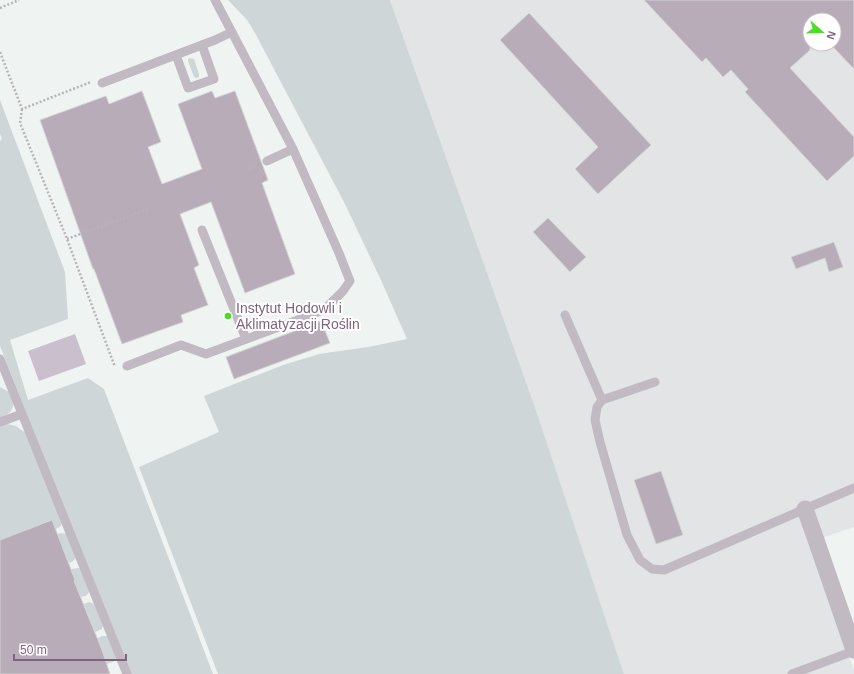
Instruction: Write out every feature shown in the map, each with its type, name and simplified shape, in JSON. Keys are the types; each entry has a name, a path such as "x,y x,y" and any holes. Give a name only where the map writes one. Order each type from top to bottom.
{"street":[{"path":"805,509 854,651"}],"lane":[{"path":"126,366 181,345 206,354 314,314 328,306 343,291 350,281 293,148 215,0"},
{"path":"102,83 215,40 232,32"},
{"path":"176,55 188,88 214,78 202,45"},
{"path":"267,161 293,148"},
{"path":"202,230 246,339"},
{"path":"564,315 602,400"},
{"path":"0,359 127,674"},
{"path":"655,382 602,400 597,407 595,420 627,535 640,560 652,569 664,570 854,488"},
{"path":"0,422 22,414"},
{"path":"792,674 854,651"}],"path":[{"path":"0,8 19,0"},
{"path":"0,52 22,109 20,123 117,371 126,366"},
{"path":"22,109 92,82 102,83"},
{"path":"66,239 148,209"}],"shaded area":[{"path":"228,0 390,0 537,413 624,674 218,674 139,467 219,432 204,396 283,365 319,354 368,347 407,339 345,204 255,33 247,20"},
{"path":"390,0 854,0 854,527 809,542 854,670 854,674 624,674 537,413"},
{"path":"190,58 194,59 199,74 199,77 197,78 194,77 188,61"},
{"path":"0,100 65,272 68,319 10,340 28,400 88,378 104,389 213,674 130,674 0,346 0,141 2,139 0,134"},
{"path":"75,334 86,364 39,381 28,351"},
{"path":"0,387 9,392 14,403 9,413 0,418"},
{"path":"7,424 16,426 26,433 62,524 60,527 55,529 51,520 0,540 0,426"},
{"path":"57,534 67,534 76,557 69,563"},
{"path":"79,568 89,591 86,596 81,597 77,588 0,619 0,610 75,580 71,569"},
{"path":"89,602 94,604 103,624 102,629 95,632 84,604"},
{"path":"107,636 108,638 116,658 115,661 107,664 105,659 40,674 97,638"}],"building":[{"path":"644,0 854,0 854,69 838,52 842,52 842,12 802,12 802,52 808,52 790,68 854,137 854,156 827,181 745,92 748,89 731,70 723,77 706,58 702,62"},
{"path":"529,13 651,145 598,194 575,169 598,147 500,40"},
{"path":"142,91 161,142 148,147 162,184 202,169 178,104 212,91 215,98 235,91 268,180 262,183 295,274 245,293 211,202 180,214 199,265 194,268 208,305 181,315 183,322 122,344 93,269 40,120 106,96 109,104"},
{"path":"548,218 586,257 570,272 533,232"},
{"path":"834,242 843,267 829,272 825,258 796,269 791,257"},
{"path":"321,321 330,343 234,379 226,357"},
{"path":"661,471 683,535 656,544 634,480"},
{"path":"52,520 110,674 0,674 0,540"}],"place":[{"name":"Instytut Hodowli i Aklimatyzacji Roślin","path":"228,316"}]}
